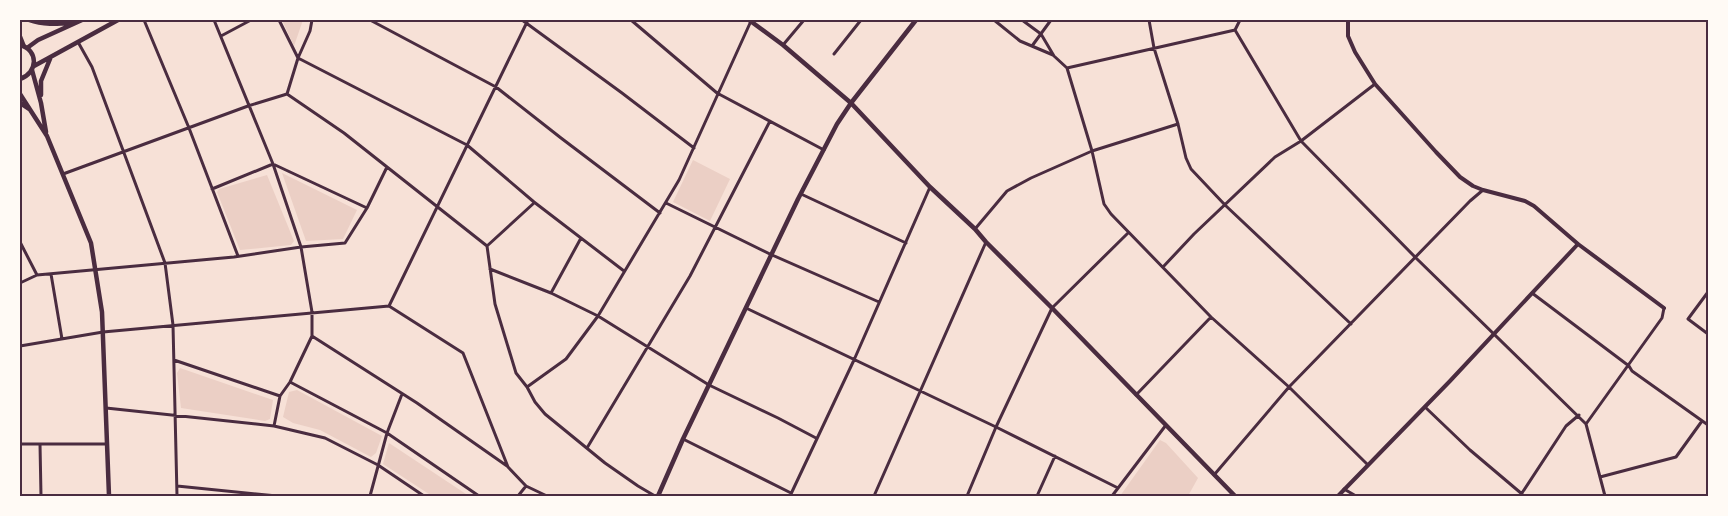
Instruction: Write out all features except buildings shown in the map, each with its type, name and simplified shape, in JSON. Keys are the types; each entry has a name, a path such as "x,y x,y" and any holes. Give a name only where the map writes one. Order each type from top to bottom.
{"main road":[{"path":"29,20 52,25 76,23"},
{"path":"47,136 33,68 33,56 24,46 82,20"},
{"path":"20,79 25,78 33,68 118,20"},
{"path":"750,20 783,45 851,103 930,187 975,229 1166,424 1213,476 1235,496"},
{"path":"656,496 801,194 837,124 851,103 916,20"},
{"path":"41,103 42,81 50,58"},
{"path":"20,94 47,136 91,243 102,312 110,496"},
{"path":"20,103 32,111"}],"street":[{"path":"144,20 189,128 238,256"},
{"path":"214,20 272,164 301,247 312,312 312,336 290,382 280,396 274,426"},
{"path":"220,36 251,20"},
{"path":"279,20 298,58 467,145 534,202 624,271"},
{"path":"288,94 298,58 310,31 312,20"},
{"path":"370,20 496,87 660,213"},
{"path":"522,20 528,21 694,148"},
{"path":"631,20 717,93 824,150"},
{"path":"527,387 566,359 598,316 679,180 750,20"},
{"path":"783,45 804,20"},
{"path":"834,54 861,20"},
{"path":"994,20 1020,40 1054,56"},
{"path":"1022,20 1041,34 1054,56 1067,68 1092,151 1104,204 1111,214 1211,317 1289,387 1368,465"},
{"path":"1032,46 1051,20"},
{"path":"1149,20 1154,48 1178,124 1186,158 1191,168 1225,205 1351,324"},
{"path":"1235,30 1240,20"},
{"path":"1348,20 1348,36 1355,52 1376,84 1460,177 1483,190 1525,201 1534,206 1578,244 1664,308 1662,318 1630,366 1586,424"},
{"path":"389,306 528,21"},
{"path":"1067,68 1235,30"},
{"path":"1235,30 1300,141 1416,258 1579,415 1586,424 1604,496"},
{"path":"20,36 24,46"},
{"path":"78,42 92,67 165,263 173,325 177,496"},
{"path":"1163,267 1275,157 1300,141 1376,84"},
{"path":"63,174 248,106 288,94"},
{"path":"288,94 344,132 487,246 494,304 516,373 527,387 535,402 545,414 587,448 638,486 656,496"},
{"path":"587,448 690,276 770,121"},
{"path":"975,229 1008,191 1031,178 1092,151 1178,124"},
{"path":"212,189 272,164 367,208"},
{"path":"20,283 37,275 238,256 346,243 388,167"},
{"path":"683,440 790,495 854,360 930,187"},
{"path":"1213,476 1289,387 1470,201 1483,190"},
{"path":"801,194 906,243"},
{"path":"487,246 534,202"},
{"path":"666,203 772,255 879,302"},
{"path":"967,496 996,427 1052,308 1128,233"},
{"path":"550,293 581,238"},
{"path":"20,242 37,275"},
{"path":"874,496 986,242"},
{"path":"1338,496 1425,407 1578,244"},
{"path":"489,269 550,293 598,316 709,385 816,438"},
{"path":"51,274 62,339"},
{"path":"1708,292 1688,319 1708,334"},
{"path":"1532,293 1630,366 1632,371 1708,425"},
{"path":"20,346 103,332 389,306 463,353 508,467"},
{"path":"746,308 996,427 1118,488"},
{"path":"1136,394 1211,317"},
{"path":"312,336 402,394 508,467 526,486 547,496"},
{"path":"174,360 280,396"},
{"path":"290,382 387,433 480,496"},
{"path":"370,496 387,433 402,394"},
{"path":"1425,407 1521,495 1566,426 1579,415"},
{"path":"106,408 274,426 325,438 378,465 424,496"},
{"path":"1600,477 1676,457 1702,421"},
{"path":"1112,496 1166,424"},
{"path":"20,444 108,444"},
{"path":"40,444 41,496"},
{"path":"1037,496 1055,456"},
{"path":"177,486 276,496"},
{"path":"518,496 526,486"},
{"path":"1344,489 1356,496"}],"shaded area":[{"path":"282,20 303,20 294,46"},
{"path":"693,160 730,179 710,221 673,202"},
{"path":"282,173 357,210 343,239 306,241"},
{"path":"267,175 294,241 291,245 240,250 217,192 219,189"},
{"path":"180,368 273,400 270,419 265,421 181,408 177,373"},
{"path":"297,390 382,436 376,453 371,457 320,430 293,423 283,417 289,392"},
{"path":"1160,440 1166,443 1198,478 1188,496 1120,496"},
{"path":"389,443 469,496 432,496 383,464"}]}
